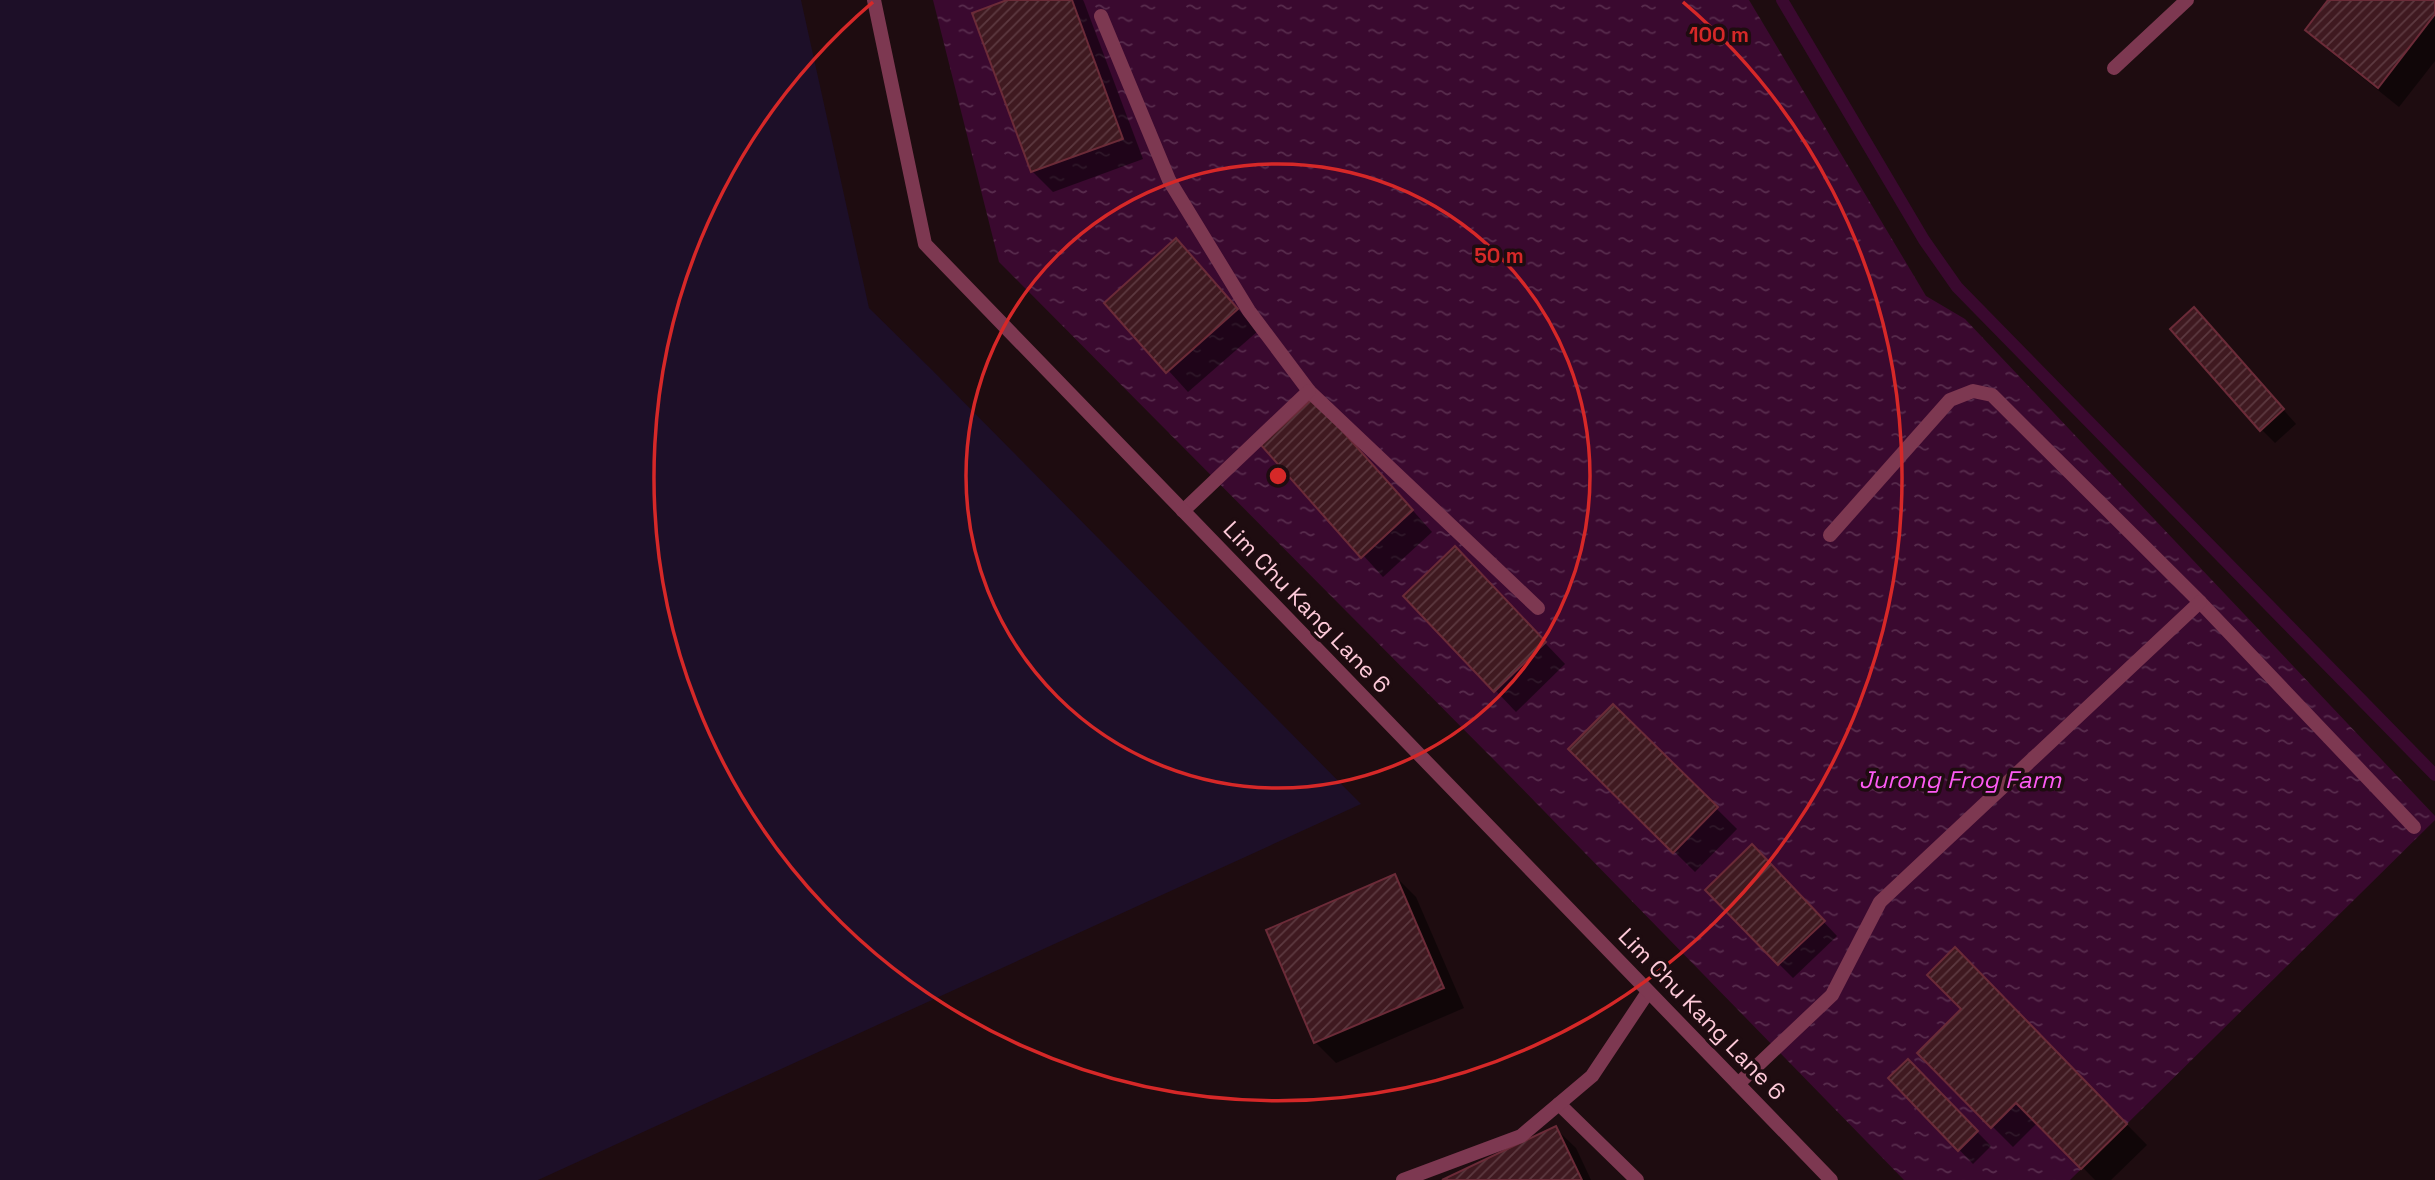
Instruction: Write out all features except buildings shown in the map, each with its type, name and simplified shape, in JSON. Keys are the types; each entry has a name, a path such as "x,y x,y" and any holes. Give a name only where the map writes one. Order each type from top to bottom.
{"street":[{"name":"Lim Chu Kang Lane 6","path":"874,0 925,244 1831,1180"},
{"path":"2115,68 2187,0"},
{"path":"1101,16 1169,180 1249,311 1309,391 1538,608"},
{"path":"1183,511 1309,391"},
{"path":"1830,535 1951,400 1973,391 1992,395 2200,602 2414,827"},
{"path":"1738,1084 1832,995 1880,902 2200,602"},
{"path":"1403,1180 1521,1136 1592,1076 1648,992"},
{"path":"1559,1104 1637,1180"}],"shaded area":[{"path":"0,0 801,0 869,308 1361,804 538,1180 0,1180"}],"water":[{"name":"Jurong Frog Farm","path":"933,0 1749,0 1926,296 1965,319 2435,816 2435,820 2070,1180 1904,1180 1502,768 999,262"}],"waterway":[{"path":"1782,0 1924,240 1957,287 2435,775"}]}
